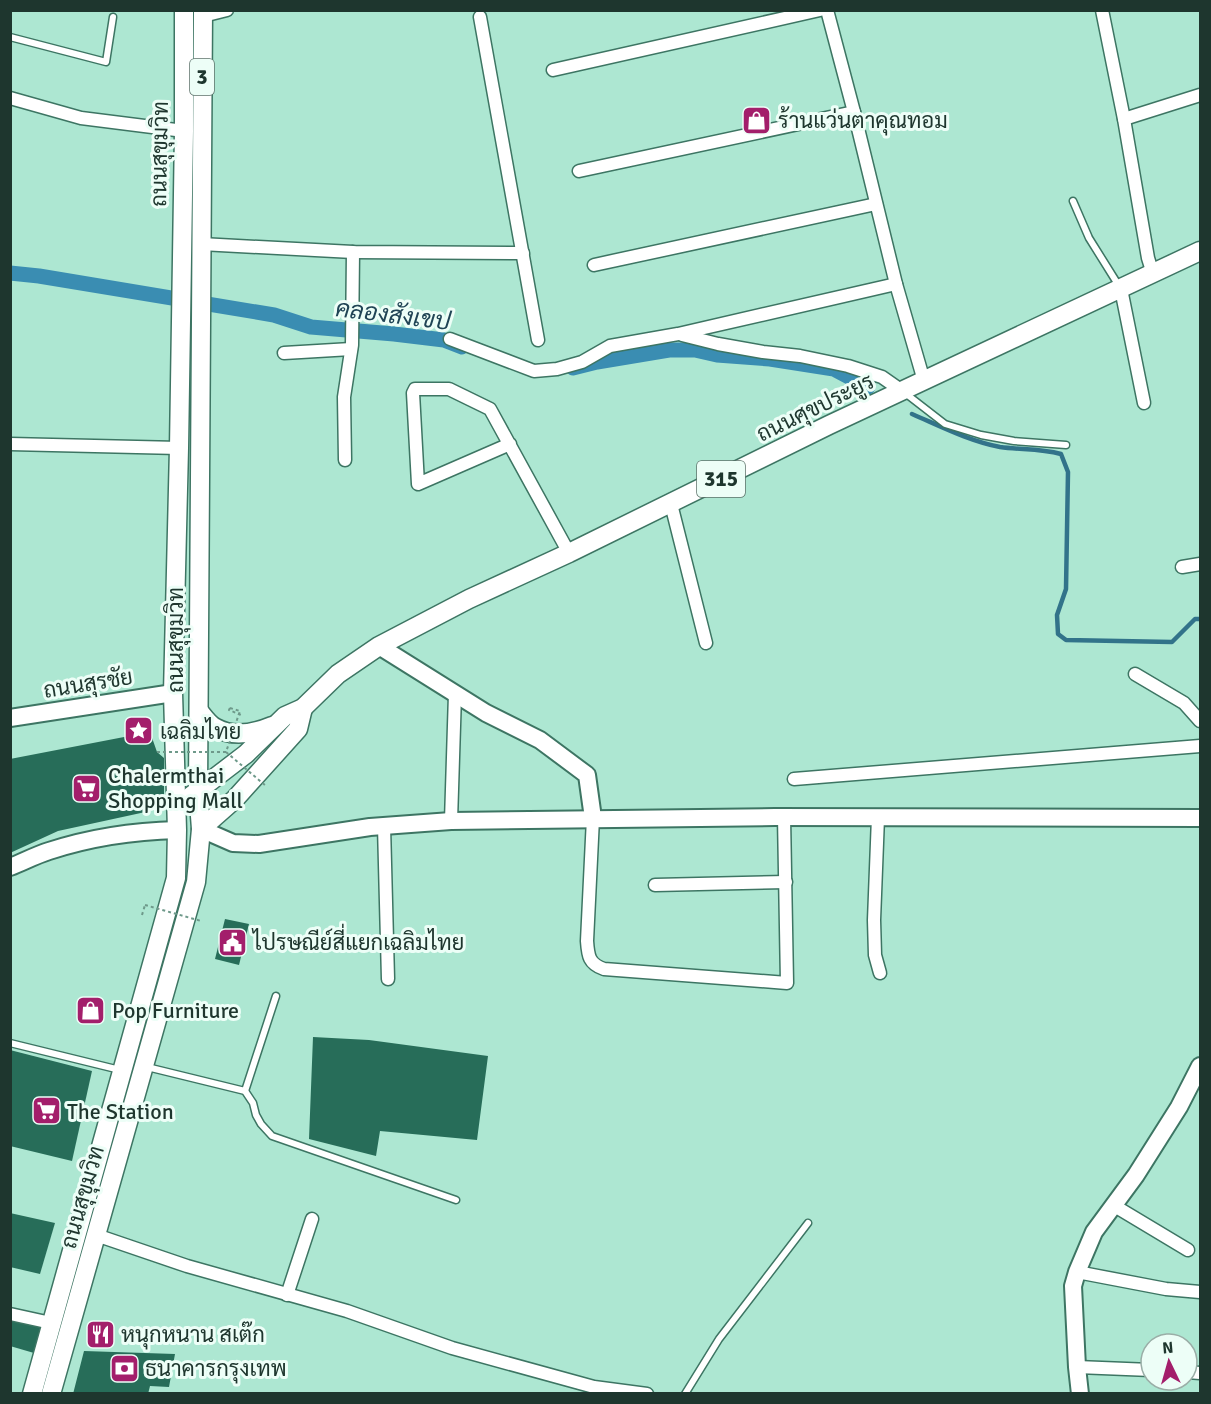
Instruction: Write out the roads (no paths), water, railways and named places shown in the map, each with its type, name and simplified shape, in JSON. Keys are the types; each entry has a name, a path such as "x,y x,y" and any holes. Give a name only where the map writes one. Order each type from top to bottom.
{"main road":[{"name":"ถนนสุขุมวิท","path":"32,1394 176,878 173,693 179,448 184,10"},
{"name":"ถนนสุขุมวิท","path":"51,1394 196,882 201,829 198,790 203,13"},
{"path":"184,136 202,138"},
{"name":"ถนนศุขประยูร","path":"176,808 246,754 285,717 303,708 338,675 379,646 469,599 671,504 829,425 1200,251"},
{"name":"ถนนศุขประยูร","path":"201,829 235,799 298,729 303,708"},
{"path":"199,711 209,723 227,732 249,733 275,725"},
{"path":"177,830 201,829"}],"street":[{"path":"203,13 227,10"},
{"path":"553,70 820,10"},
{"path":"827,10 896,284 924,381"},
{"path":"1102,10 1148,258 1153,274"},
{"path":"480,16 538,340"},
{"path":"1124,119 1200,95"},
{"path":"10,98 81,118 184,136"},
{"path":"579,171 854,112"},
{"path":"594,265 876,204"},
{"path":"201,244 353,252 523,253"},
{"path":"345,460 345,397 352,347 353,252"},
{"path":"450,339 534,371 557,369 582,362 610,346 678,334 896,284"},
{"path":"1121,289 1144,403"},
{"path":"678,334 718,344 800,356 848,366 882,378 902,391"},
{"path":"284,353 352,347"},
{"path":"510,444 418,484 413,393 416,389 449,389 490,409 510,444 569,553"},
{"path":"10,444 179,448"},
{"path":"671,504 706,644"},
{"path":"1182,567 1200,564"},
{"path":"379,646 486,713 540,740 587,775 593,818 587,941 588,955 595,966 604,969 786,983 784,817"},
{"path":"1135,674 1184,703 1200,721"},
{"name":"ถนนสุรชัย","path":"10,718 173,693"},
{"path":"450,821 455,694"},
{"path":"794,779 1200,746"},
{"path":"201,829 233,843 259,844 384,826 450,821 784,817 1200,818"},
{"path":"878,817 874,920 875,955 880,973"},
{"path":"384,826 388,979"},
{"path":"10,867 48,851 84,842 148,831 177,830"},
{"path":"654,885 786,882"},
{"path":"1080,1394 1073,1286 1077,1272 1094,1232 1136,1175 1179,1107 1200,1066"},
{"path":"1113,1205 1188,1250"},
{"path":"287,1295 312,1219"},
{"path":"96,1234 187,1266 347,1311 452,1348 596,1390 647,1394"},
{"path":"1077,1272 1200,1293"},
{"path":"10,1314 51,1323"},
{"path":"1077,1367 1139,1370"}],"lane":[{"path":"10,37 106,62 113,17"},
{"path":"1073,201 1089,238 1121,289"},
{"path":"902,391 945,424 981,435 1014,441 1066,445"},
{"path":"245,1091 276,996"},
{"path":"10,1043 122,1071"},
{"path":"144,1066 245,1091 253,1102 261,1124 272,1136 456,1200"},
{"path":"685,1394 719,1339 808,1223"}],"waterway":[{"name":"คลองสังเขป","path":"10,273 274,315 311,327 444,340 462,347"},
{"name":"คลองสังเขป","path":"573,368 669,350 695,350 717,355 770,359 834,369 868,387"},
{"path":"912,414 955,433 988,444 1061,454 1068,472 1066,589 1057,615 1058,634 1066,640 1172,642 1195,619 1200,619"}],"place":[{"name":"ร้านแว่นตาคุณทอม","path":"757,120"},
{"name":"เฉลิมไทย","path":"139,731"},
{"name":"Chalermthai Shopping Mall","path":"87,788"},
{"name":"ไปรษณีย์สี่แยกเฉลิมไทย","path":"232,942"},
{"name":"Pop Furniture","path":"91,1010"},
{"name":"The Station","path":"46,1111"},
{"name":"หนุกหนาน สเต๊ก","path":"100,1334"},
{"name":"ธนาคารกรุงเทพ","path":"124,1368"}]}
